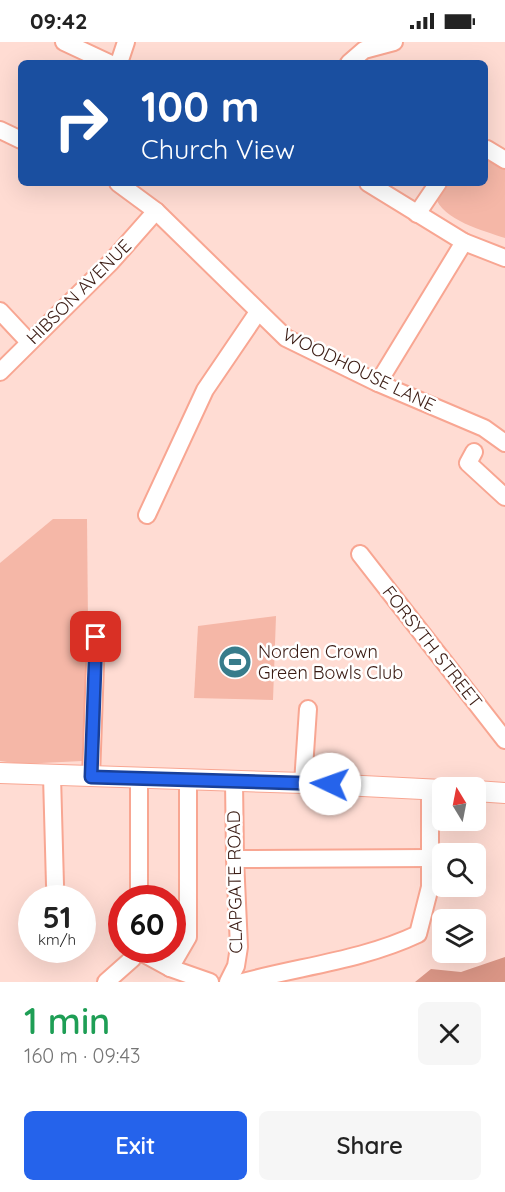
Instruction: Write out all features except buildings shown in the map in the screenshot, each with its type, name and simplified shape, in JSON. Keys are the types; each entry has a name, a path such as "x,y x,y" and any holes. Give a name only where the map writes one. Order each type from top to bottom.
{"main road":[{"path":"0,773 432,790"},
{"path":"486,792 505,793"}],"street":[{"path":"63,42 102,60"},
{"path":"120,60 126,42"},
{"path":"352,60 364,50 394,42"},
{"path":"0,130 18,139"},
{"path":"488,149 505,160"},
{"name":"WOODHOUSE LANE","path":"122,186 156,211 286,338 378,383 484,428 505,443"},
{"path":"373,186 464,242 505,258"},
{"path":"417,214 436,186"},
{"name":"HIBSON AVENUE","path":"0,372 111,262 156,211"},
{"path":"378,383 464,242"},
{"path":"0,311 29,342"},
{"path":"147,515 205,390 258,312"},
{"path":"474,452 468,463 505,497"},
{"name":"FORSYTH STREET","path":"360,554 505,740"},
{"path":"91,777 96,637"},
{"path":"303,783 308,709"},
{"path":"52,776 55,885"},
{"path":"139,778 139,885"},
{"path":"170,968 188,937 188,779"},
{"name":"CLAPGATE ROAD","path":"228,982 236,966 239,946 234,781"},
{"path":"243,982 390,947 418,934 430,887 433,831"},
{"path":"235,859 431,858"},
{"path":"106,982 127,963"},
{"path":"161,963 210,982"}],"shaded area":[{"path":"488,153 505,162 505,238 475,228 455,218 446,212 435,196 440,186 488,186"},
{"path":"53,519 87,519 88,624 82,761 21,764 0,761 0,563"},
{"name":"Norden Crown Green Bowls Club","path":"276,616 273,700 194,698 198,626"},
{"path":"505,957 505,982 415,982 431,969 461,972"}],"place":[{"name":"Norden Crown Green Bowls Club","path":"235,662"}],"route":[{"path":"96,637 91,777 330,784"}]}
